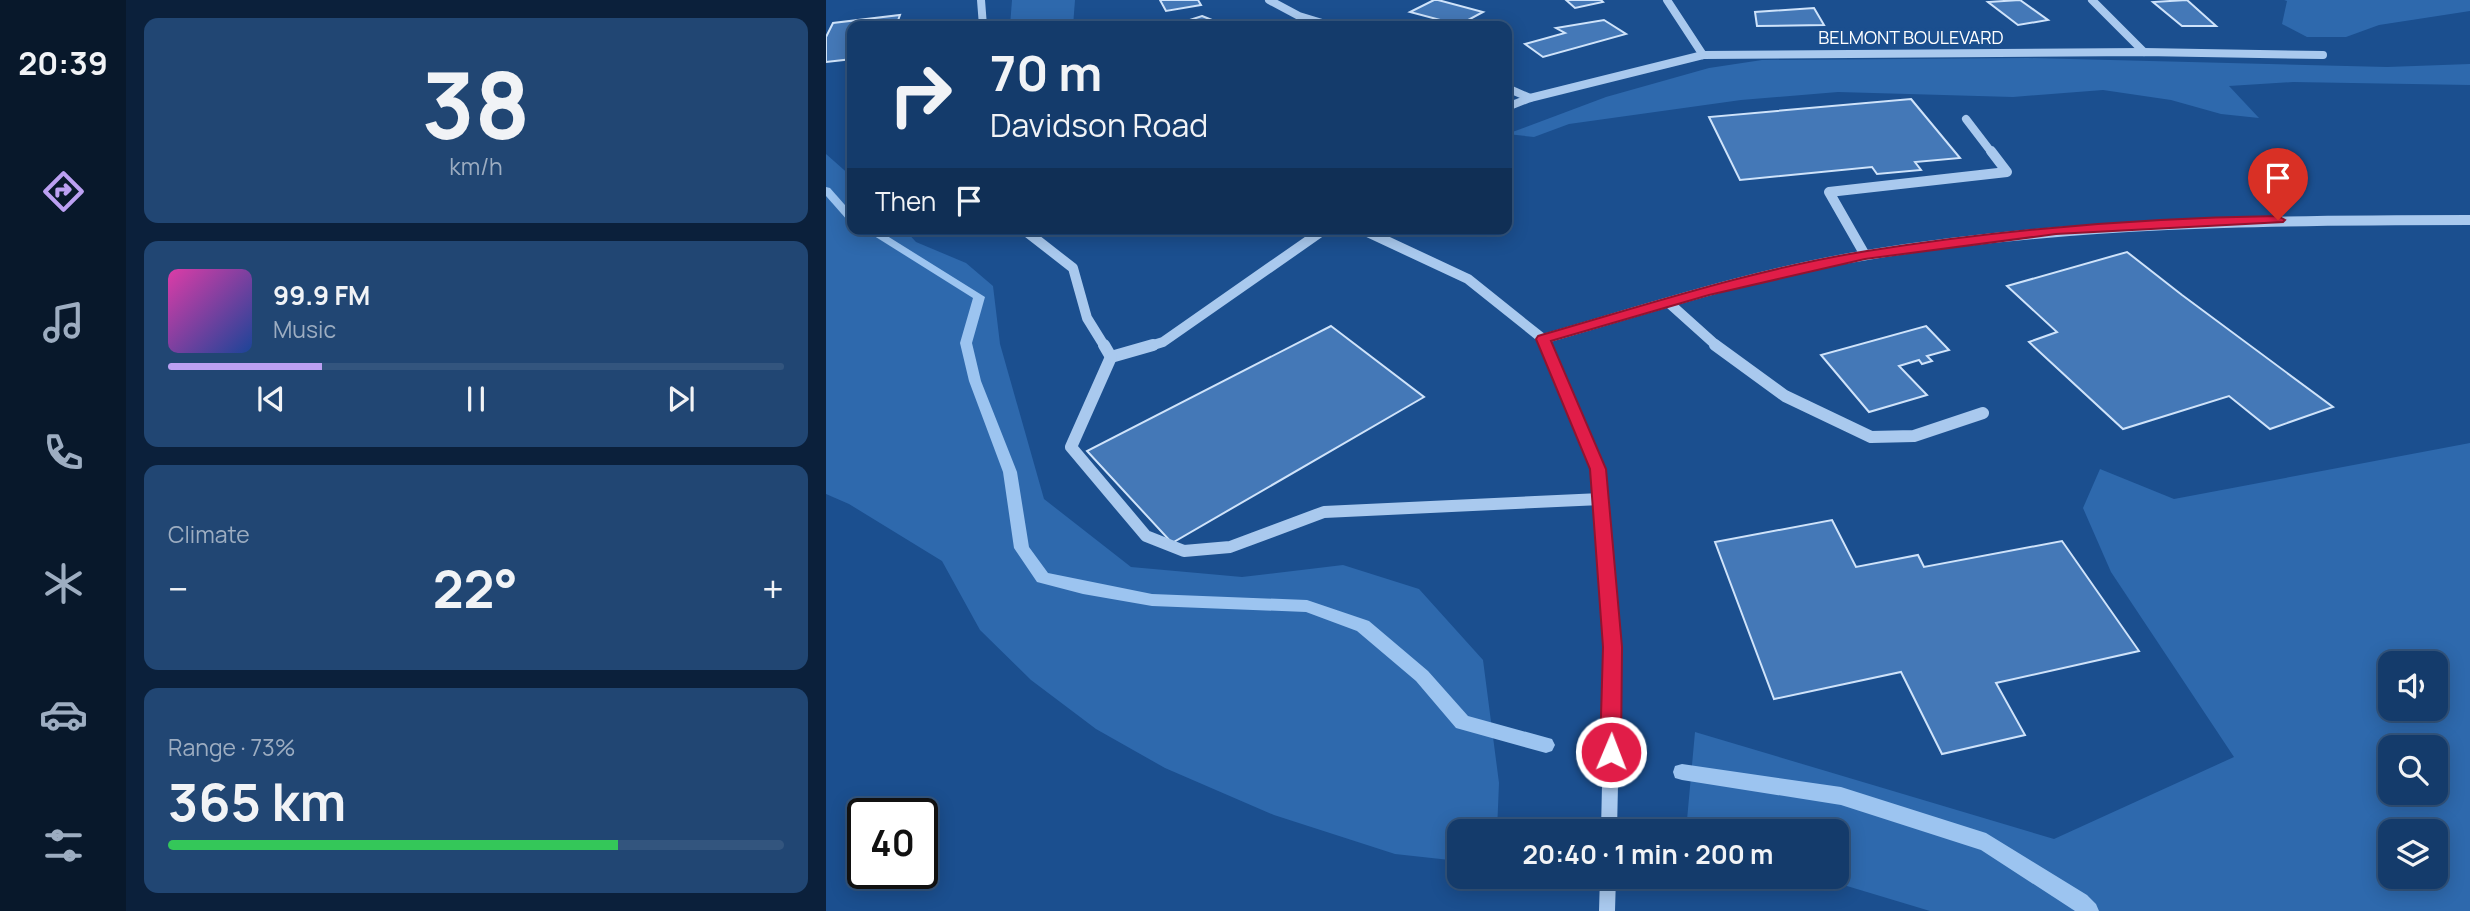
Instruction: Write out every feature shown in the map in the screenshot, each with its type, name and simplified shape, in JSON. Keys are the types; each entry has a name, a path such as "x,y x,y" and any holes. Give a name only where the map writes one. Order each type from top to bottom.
{"street":[{"path":"981,0 983,21"},
{"path":"1269,0 1299,16 1316,21"},
{"path":"1667,0 1703,55"},
{"path":"2092,0 2144,52"},
{"name":"BELMONT BOULEVARD","path":"1512,105 1530,98 1703,55 2144,52 2323,55"},
{"path":"1512,90 1530,98"},
{"path":"1865,255 1829,192 2007,173 1966,119"},
{"path":"1543,339 1669,303 1865,255 2056,230 2203,221 2470,220"},
{"path":"1031,235 1073,268 1087,318 1111,357"},
{"path":"1316,235 1163,342 1111,357 1071,447 1146,536 1184,551 1230,547 1324,512 1601,499"},
{"path":"1374,235 1468,279 1543,339 1598,469 1613,647 1609,819"},
{"path":"1669,303 1710,341 1785,396 1871,437 1914,436 1983,413"},
{"path":"1607,911 1608,889"}],"shaded area":[{"path":"1012,0 1075,0 1073,21 1010,21"},
{"path":"2284,0 2470,0 2470,11 2379,25 2346,37 2307,37 2282,24 2287,1"},
{"path":"2028,58 2387,67 2470,64 2470,85 2293,82 2229,86 2259,118 2221,114 2171,100 2103,90 2013,97 1838,92 1741,100 1569,124 1534,137 1512,135 1512,132 1606,97 1709,68 1762,60"},
{"path":"826,154 847,173 847,235 910,235 916,242 966,263 993,286 1000,344 1044,499 1131,567 1242,577 1343,565 1419,589 1483,660 1499,783 1498,819 1447,819 1447,860 1395,854 1274,815 1165,768 1096,729 1031,680 980,630 942,561 849,504 826,494"},
{"path":"2470,443 2470,911 1930,911 1849,887 1849,819 1687,819 1695,732 2054,839 2234,757 2111,572 2083,508 2100,469 2174,499"}],"building":[{"path":"1160,0 1198,0 1201,5 1166,11"},
{"path":"1438,0 1483,12 1466,21 1444,21 1410,12"},
{"path":"1566,0 1601,0 1603,2 1575,8"},
{"path":"2020,0 2048,20 2018,25 1988,2"},
{"path":"2187,0 2216,26 2182,26 2153,2"},
{"path":"1814,8 1824,25 1757,26 1755,12"},
{"path":"900,15 898,21 850,21"},
{"path":"1202,16 1214,21 1186,21"},
{"path":"1604,20 1626,34 1543,57 1525,44 1565,33 1556,28"},
{"path":"847,21 847,60 826,62 826,37 833,23"},
{"path":"1911,99 1960,158 1915,162 1921,170 1877,174 1872,167 1740,180 1709,117"},
{"path":"2127,252 2333,407 2270,429 2229,396 2123,429 2029,342 2057,332 2007,286"},
{"path":"1331,326 1424,397 1172,543 1087,451"},
{"path":"1926,326 1949,350 1927,356 1932,361 1922,364 1919,360 1899,366 1927,395 1869,412 1821,355"},
{"path":"1832,520 1856,567 1918,555 1924,567 2062,541 2139,651 1996,683 2025,735 1942,754 1901,672 1774,699 1715,542"}],"waterway":[{"path":"826,190 847,213"},
{"path":"878,235 979,297 966,343 975,381 1010,472 1022,548 1043,578 1152,600 1307,606 1363,626 1422,676 1462,722 1546,745"},
{"path":"1682,772 1841,796 1986,842 2080,902 2089,911"}],"route":[{"path":"1611,752 1613,647 1598,469 1543,339 1705,292 1865,255 2056,230 2203,221 2278,220"}]}
